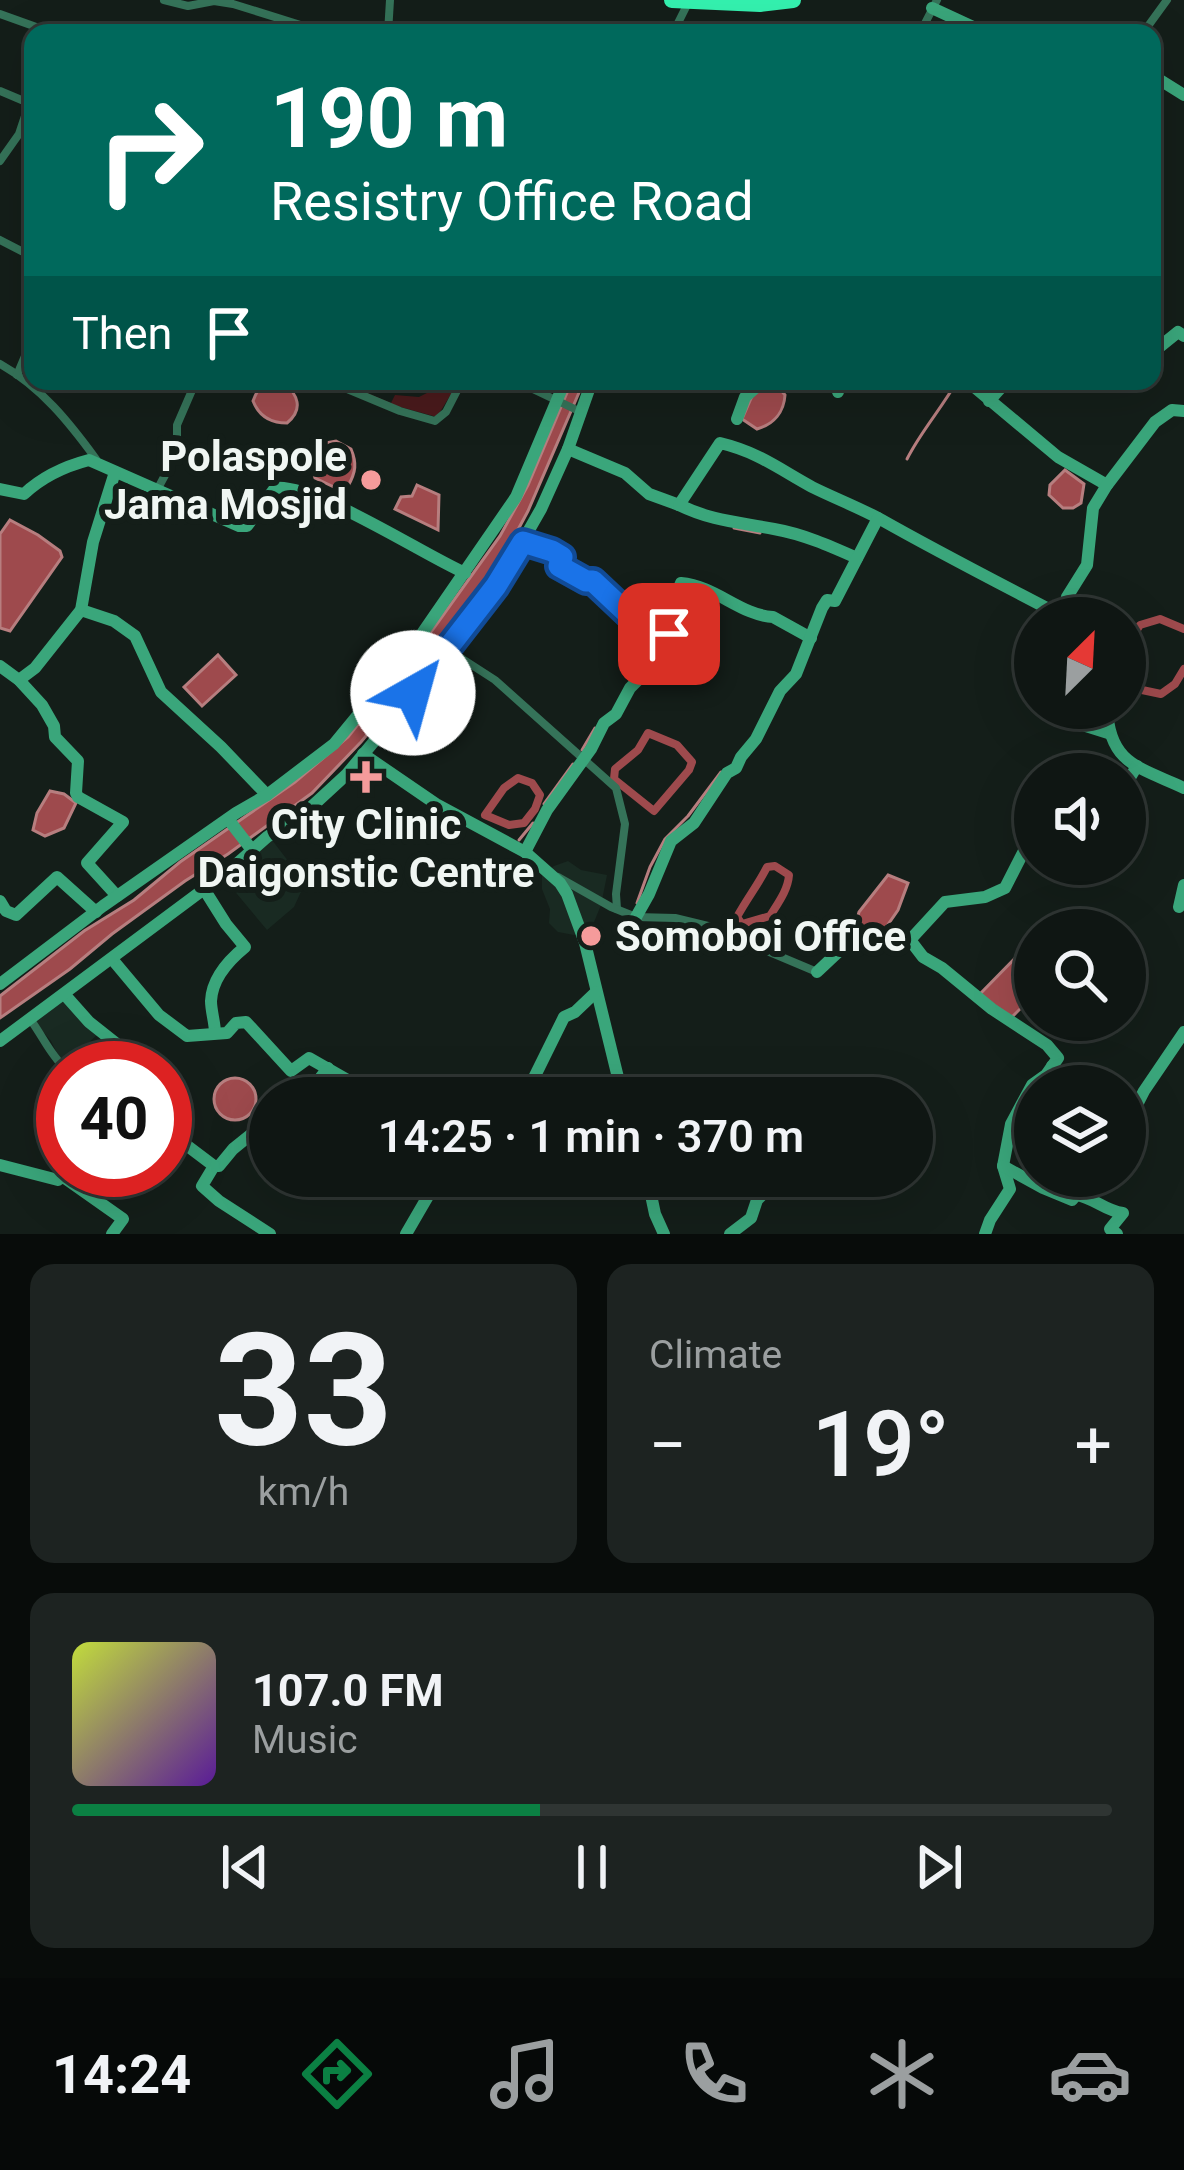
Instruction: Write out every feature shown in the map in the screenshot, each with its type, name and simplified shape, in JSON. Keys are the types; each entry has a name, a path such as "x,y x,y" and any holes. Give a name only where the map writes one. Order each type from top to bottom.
{"highway":[{"path":"683,1 760,4 793,0"}],"street":[{"path":"164,0 188,6 214,1 233,4 297,24"},
{"path":"934,4 970,24"},
{"path":"0,161 24,122"},
{"path":"17,375 24,359"},
{"path":"0,364 24,381"},
{"path":"36,390 51,402 98,462"},
{"path":"157,490 177,453 177,425 192,390"},
{"path":"350,390 435,422 457,390"},
{"path":"534,390 581,412"},
{"path":"0,984 334,744 408,654 516,497 561,390"},
{"path":"0,1041 319,801 363,754 496,586 568,449 589,390"},
{"path":"736,419 752,390"},
{"path":"977,390 1099,489"},
{"path":"989,401 999,390"},
{"path":"1067,597 1087,565 1099,489 1155,422 1172,410 1184,411"},
{"path":"679,505 720,442 769,460 1024,597"},
{"path":"568,449 625,473 649,494 704,518 775,529 838,547 857,558"},
{"path":"0,488 24,494 72,464 89,460 247,526 275,488 291,487 464,573"},
{"path":"19,680 80,610 93,542 115,472"},
{"path":"636,917 671,841 694,823 727,773 736,768 780,692 796,674 822,608 827,600 835,601 878,518"},
{"path":"523,542 562,557 559,566 593,581 628,614 669,634"},
{"path":"525,852 604,723 658,661 681,583 715,592 724,601 773,617 811,638"},
{"path":"80,610 114,621 135,636 161,692 267,795"},
{"path":"447,649 495,680 616,788 625,824 616,909"},
{"path":"0,666 47,713 55,737 78,761 78,797 123,822 87,863 117,896"},
{"path":"1095,729 1108,733"},
{"path":"1108,729 1121,753"},
{"path":"363,754 436,804 525,852 567,894 618,1077"},
{"path":"1146,770 1184,788"},
{"path":"228,819 252,850"},
{"path":"551,874 636,917 675,917 708,926 817,972 850,941 910,940 945,902 986,897 1005,888 1014,870"},
{"path":"0,901 16,915 57,877 96,912"},
{"path":"1179,907 1184,885"},
{"path":"204,890 245,947 222,971 212,993 215,1033"},
{"path":"910,940 923,956 992,1009 1047,1045 1058,1058 1053,1065"},
{"path":"112,958 159,1015 187,1036 226,1033 236,1023 246,1022 291,1071 309,1058 343,1077"},
{"path":"534,1077 564,1017 596,992"},
{"path":"65,994 113,1041"},
{"path":"30,1019 47,1041"},
{"path":"1146,1087 1184,1032"},
{"path":"321,1077 328,1068"},
{"path":"985,1234 1010,1189 1003,1166 1014,1118"},
{"path":"192,1149 219,1166 249,1136"},
{"path":"0,1166 36,1175"},
{"path":"214,1166 202,1186 270,1234"},
{"path":"1003,1166 1072,1200 1083,1196 1123,1213 1110,1228 1117,1234"},
{"path":"95,1197 123,1220 112,1234"},
{"path":"406,1234 424,1197"},
{"path":"651,1197 664,1234"},
{"path":"730,1234 751,1218 760,1197"}],"shaded area":[{"path":"290,390 296,412 287,423 266,418 253,401 258,391"},
{"path":"356,390 391,403 395,395 419,397 433,390 454,390 437,417 393,405"},
{"path":"568,390 580,390 528,511 491,580 361,742 312,793 0,1018 0,996 295,782 348,737 500,536 528,485"},
{"path":"781,390 785,395 777,416 757,429 742,419 753,394"},
{"path":"336,441 351,449 355,463 348,486 336,488 315,478 310,462 325,443"},
{"path":"1065,470 1084,484 1081,503 1073,508 1063,508 1049,495 1050,485"},
{"path":"417,485 439,495 438,530 395,509 401,497 412,496"},
{"path":"10,520 38,535 62,557 10,631 0,628 0,534"},
{"path":"218,655 236,675 202,706 184,687"},
{"path":"50,791 76,803 64,828 45,836 33,830"},
{"path":"272,840 305,883 294,907 267,930 227,882"},
{"path":"568,861 581,870 607,875 592,927 574,935 558,932 549,923 550,909 542,889 542,876"},
{"path":"888,875 908,883 898,910 880,936 872,939 855,926 859,912"},
{"path":"1014,959 1014,1015 1008,1021 980,994"},
{"path":"66,995 98,1034 90,1041 51,1041 34,1021"},
{"path":"227,1080 249,1083 249,1115 227,1118 216,1107 216,1091"}],"waterway":[{"path":"907,459 951,390"},
{"path":"734,528 760,533"},
{"path":"1146,623 1160,619 1184,629"},
{"path":"1146,691 1161,694 1184,669"},
{"path":"582,750 595,728"},
{"path":"648,733 677,745 692,762 654,811 614,779 615,769 638,750 648,733"},
{"path":"544,804 573,764"},
{"path":"637,903 665,839 721,772"},
{"path":"518,778 532,783 540,795 524,823 509,825 485,815 504,788 518,778"},
{"path":"519,840 533,823"},
{"path":"775,866 789,875 782,896 770,916 742,924 737,917 767,867 775,866"}],"place":[{"name":"Polaspole Jama Mosjid","path":"371,480"},
{"name":"City Clinic Daigonstic Centre","path":"366,777"},
{"name":"Somoboi Office","path":"591,936"}],"route":[{"path":"413,693 496,586 523,542 562,557 559,566 593,581 628,614 669,634"}]}
